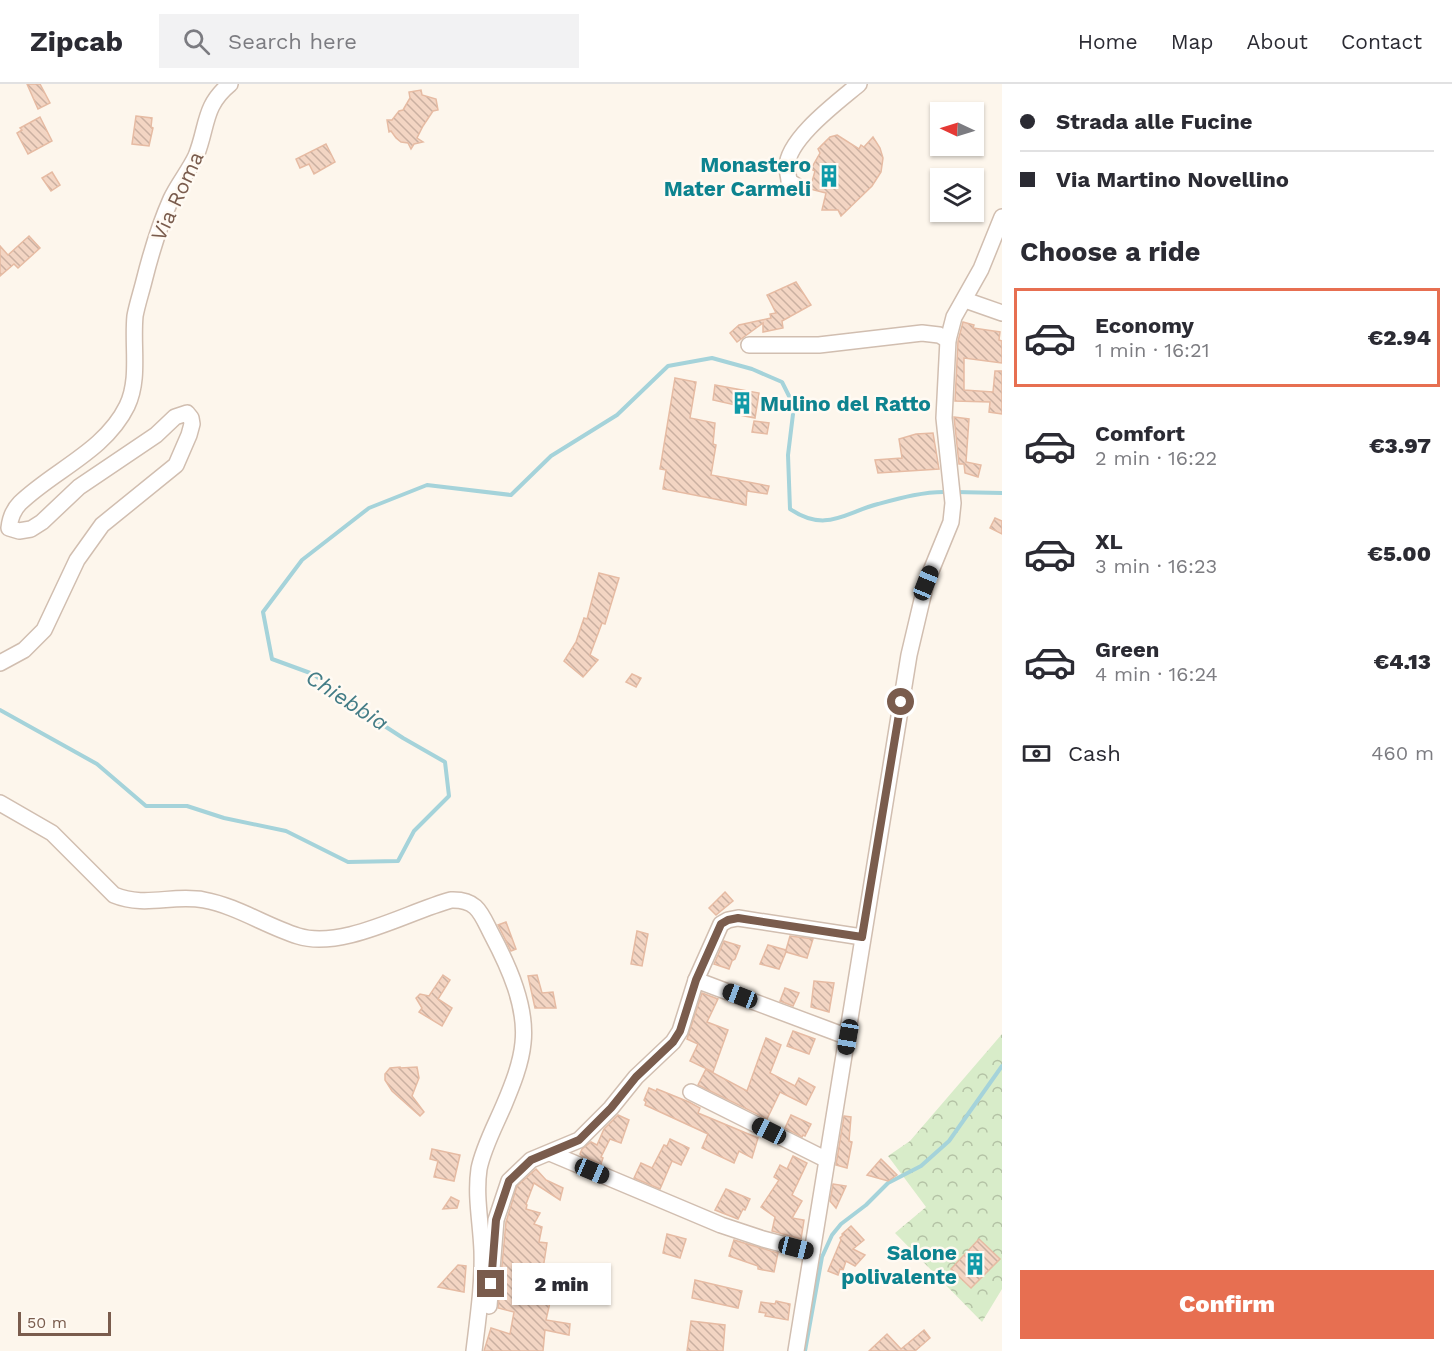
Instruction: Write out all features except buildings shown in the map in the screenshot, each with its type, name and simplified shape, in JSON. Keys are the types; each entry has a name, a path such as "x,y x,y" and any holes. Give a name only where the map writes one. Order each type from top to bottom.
{"street":[{"name":"Via Roma","path":"0,663 24,650 44,630 77,560 102,525 176,465 189,435 191,418 187,413 175,417 156,435 79,487 36,525 19,531 9,528 10,518 18,504 80,458 115,425 127,406 134,385 135,316 157,232 172,197 192,164 203,138 208,109 220,92 230,84"},
{"path":"798,187 789,181 786,167 791,150 809,128 859,84"},
{"path":"796,1351 909,655 926,583 951,522 953,503 944,418 948,340 954,317 981,269 1002,217"},
{"path":"965,300 1002,313"},
{"path":"749,345 819,345 922,333 939,334 948,340"},
{"path":"0,803 52,833 114,895 127,900 158,902 182,897 206,900 299,937 321,940 344,936 451,900 469,901 476,907 494,939 515,987 522,1014 523,1044 512,1087 480,1168 478,1212 482,1251 480,1302 474,1351"},
{"path":"482,1351 493,1273 496,1220 509,1181 531,1160 579,1140 611,1108 636,1077 673,1042 680,1031 696,980 721,924 738,918 862,937"},
{"path":"696,980 848,1037"},
{"path":"691,1092 827,1160"},
{"path":"550,1153 721,1225 812,1252"}],"green space":[{"path":"1002,1034 1002,1289 982,1322 895,1233 926,1207 888,1156 910,1141"}],"waterway":[{"name":"Chiebbia","path":"0,710 97,764 146,806 187,806 224,818 286,831 348,862 398,861 414,831 449,796 445,762 363,712 313,674 272,659 263,612 302,560 369,508 427,485 511,495 551,456 617,415 668,366 712,358 752,369 782,382 794,406 788,455 790,509 814,520 835,519 904,497 948,492"},
{"name":"Chiebbia","path":"955,492 1002,493"},
{"path":"805,1351 822,1257 832,1235 841,1224 866,1205 888,1183 921,1166 949,1141 1002,1066"}],"place":[{"name":"Monastero Mater Carmeli","path":"829,176"},
{"name":"Mulino del Ratto","path":"742,403"},
{"name":"Salone polivalente","path":"975,1264"}],"route":[{"path":"491,1284 496,1220 509,1181 531,1160 579,1140 611,1108 636,1077 673,1042 680,1031 696,980 721,924 738,918 862,937 901,702"}]}
